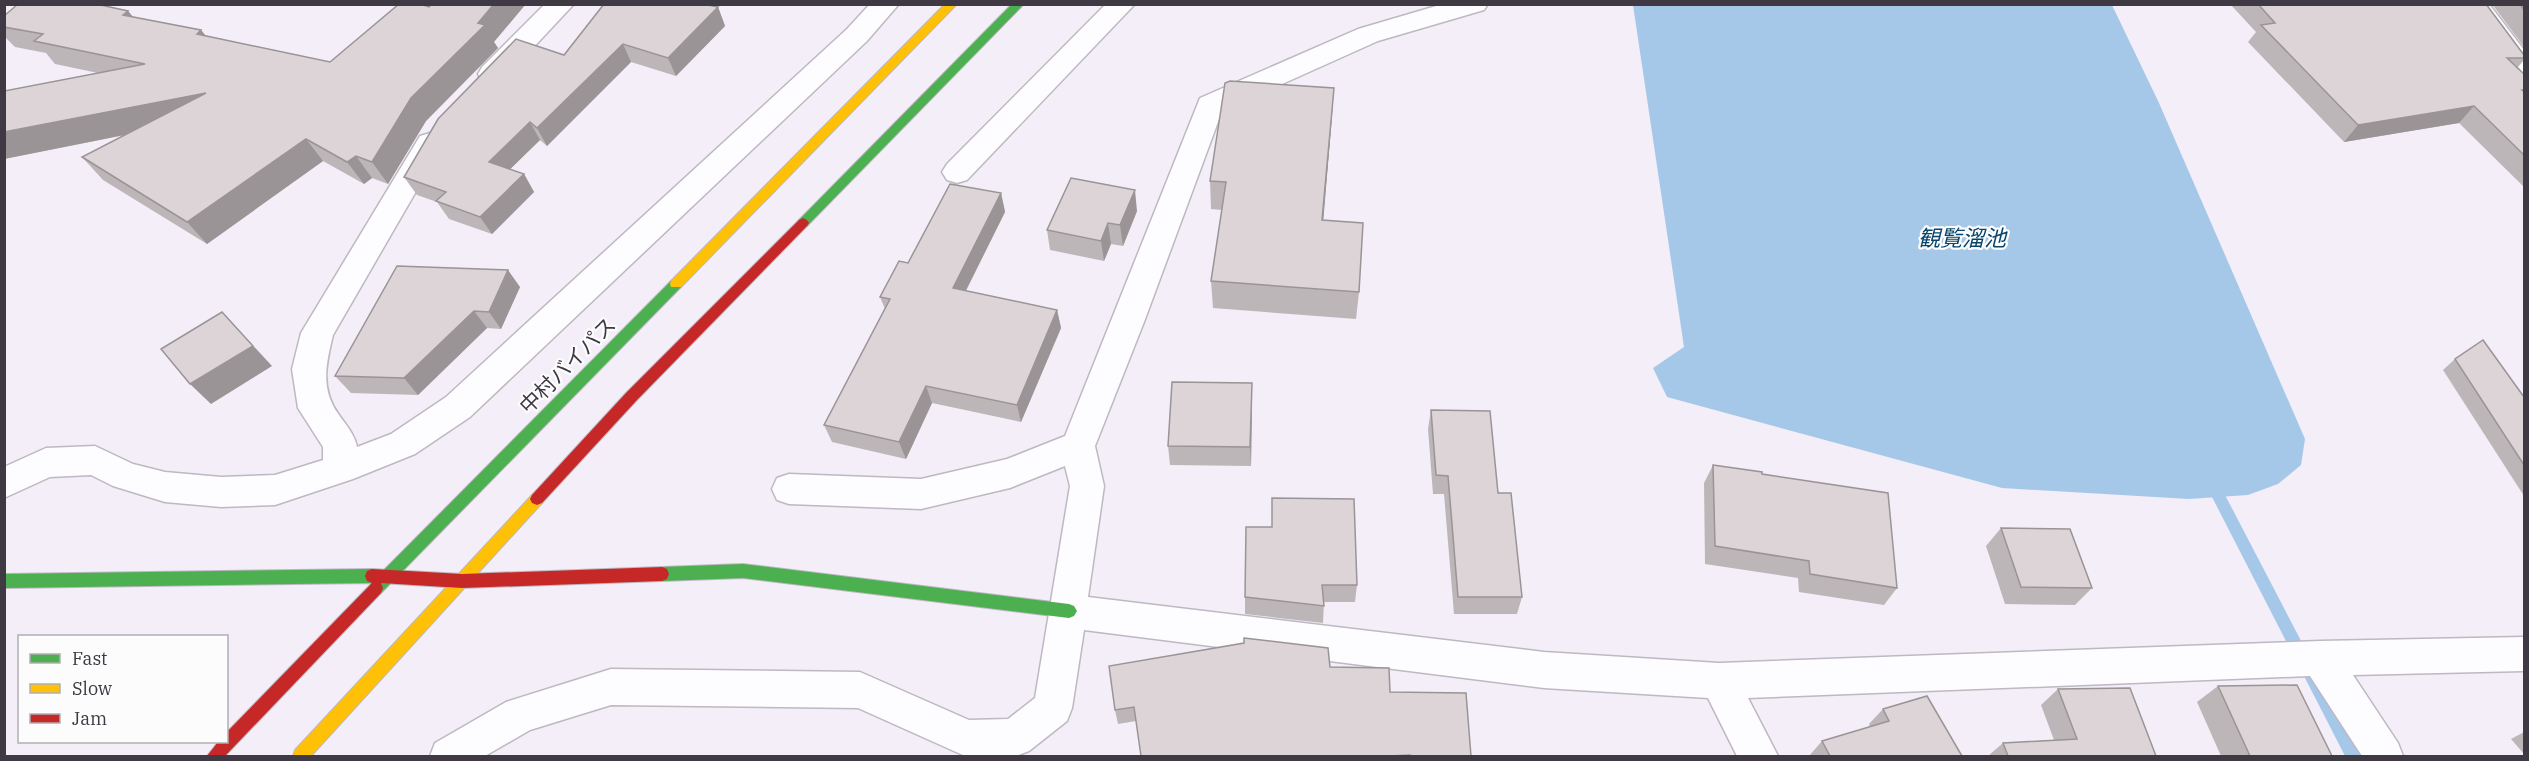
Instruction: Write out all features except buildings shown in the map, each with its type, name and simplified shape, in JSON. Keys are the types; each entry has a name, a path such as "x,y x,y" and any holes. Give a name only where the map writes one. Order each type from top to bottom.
{"main road":[{"name":"中村バイパス","path":"228,742 388,576 952,4"},
{"path":"301,756 631,397 1019,4"},
{"path":"4,581 388,576 462,581 743,572 1069,611"},
{"name":"中村バイパス","path":"215,756 227,743"}],"street":[{"path":"471,95 561,4"},
{"path":"4,483 46,463 94,460 125,476 165,487 221,492 275,490 340,469 403,444 458,407 857,35 886,4"},
{"path":"957,172 1122,4"},
{"path":"450,756 520,715 611,687 860,690 969,739 1016,747 1053,708 1087,486 1078,446 1128,322 1210,105 1368,35 1475,4"},
{"path":"2474,4 2524,68"},
{"path":"340,469 340,444 315,408 308,369 317,333 438,129 446,121"},
{"path":"789,489 921,494 1010,472 1078,446"},
{"path":"1069,611 1544,670 1719,681 2320,658 2524,654"},
{"path":"2320,658 2384,756"},
{"path":"1719,681 1758,756"}],"water":[{"name":"観覧溜池","path":"1633,5 2112,5 2159,103 2305,439 2301,465 2278,484 2248,495 2189,499 2002,488 1667,397 1653,368 1684,347"}],"waterway":[{"path":"2219,497 2353,756"}],"traffic: fast":[{"path":"803,223 1019,4"},
{"path":"376,588 676,284"},
{"path":"662,574 743,571 1069,611"},
{"path":"4,581 372,576"}],"traffic: slow":[{"path":"676,284 952,4"},
{"path":"301,756 537,499"}],"traffic: jam":[{"path":"537,499 631,397 803,223"},
{"path":"372,576 462,581 662,574"},
{"path":"228,742 376,588"},
{"path":"215,756 227,743"}]}
